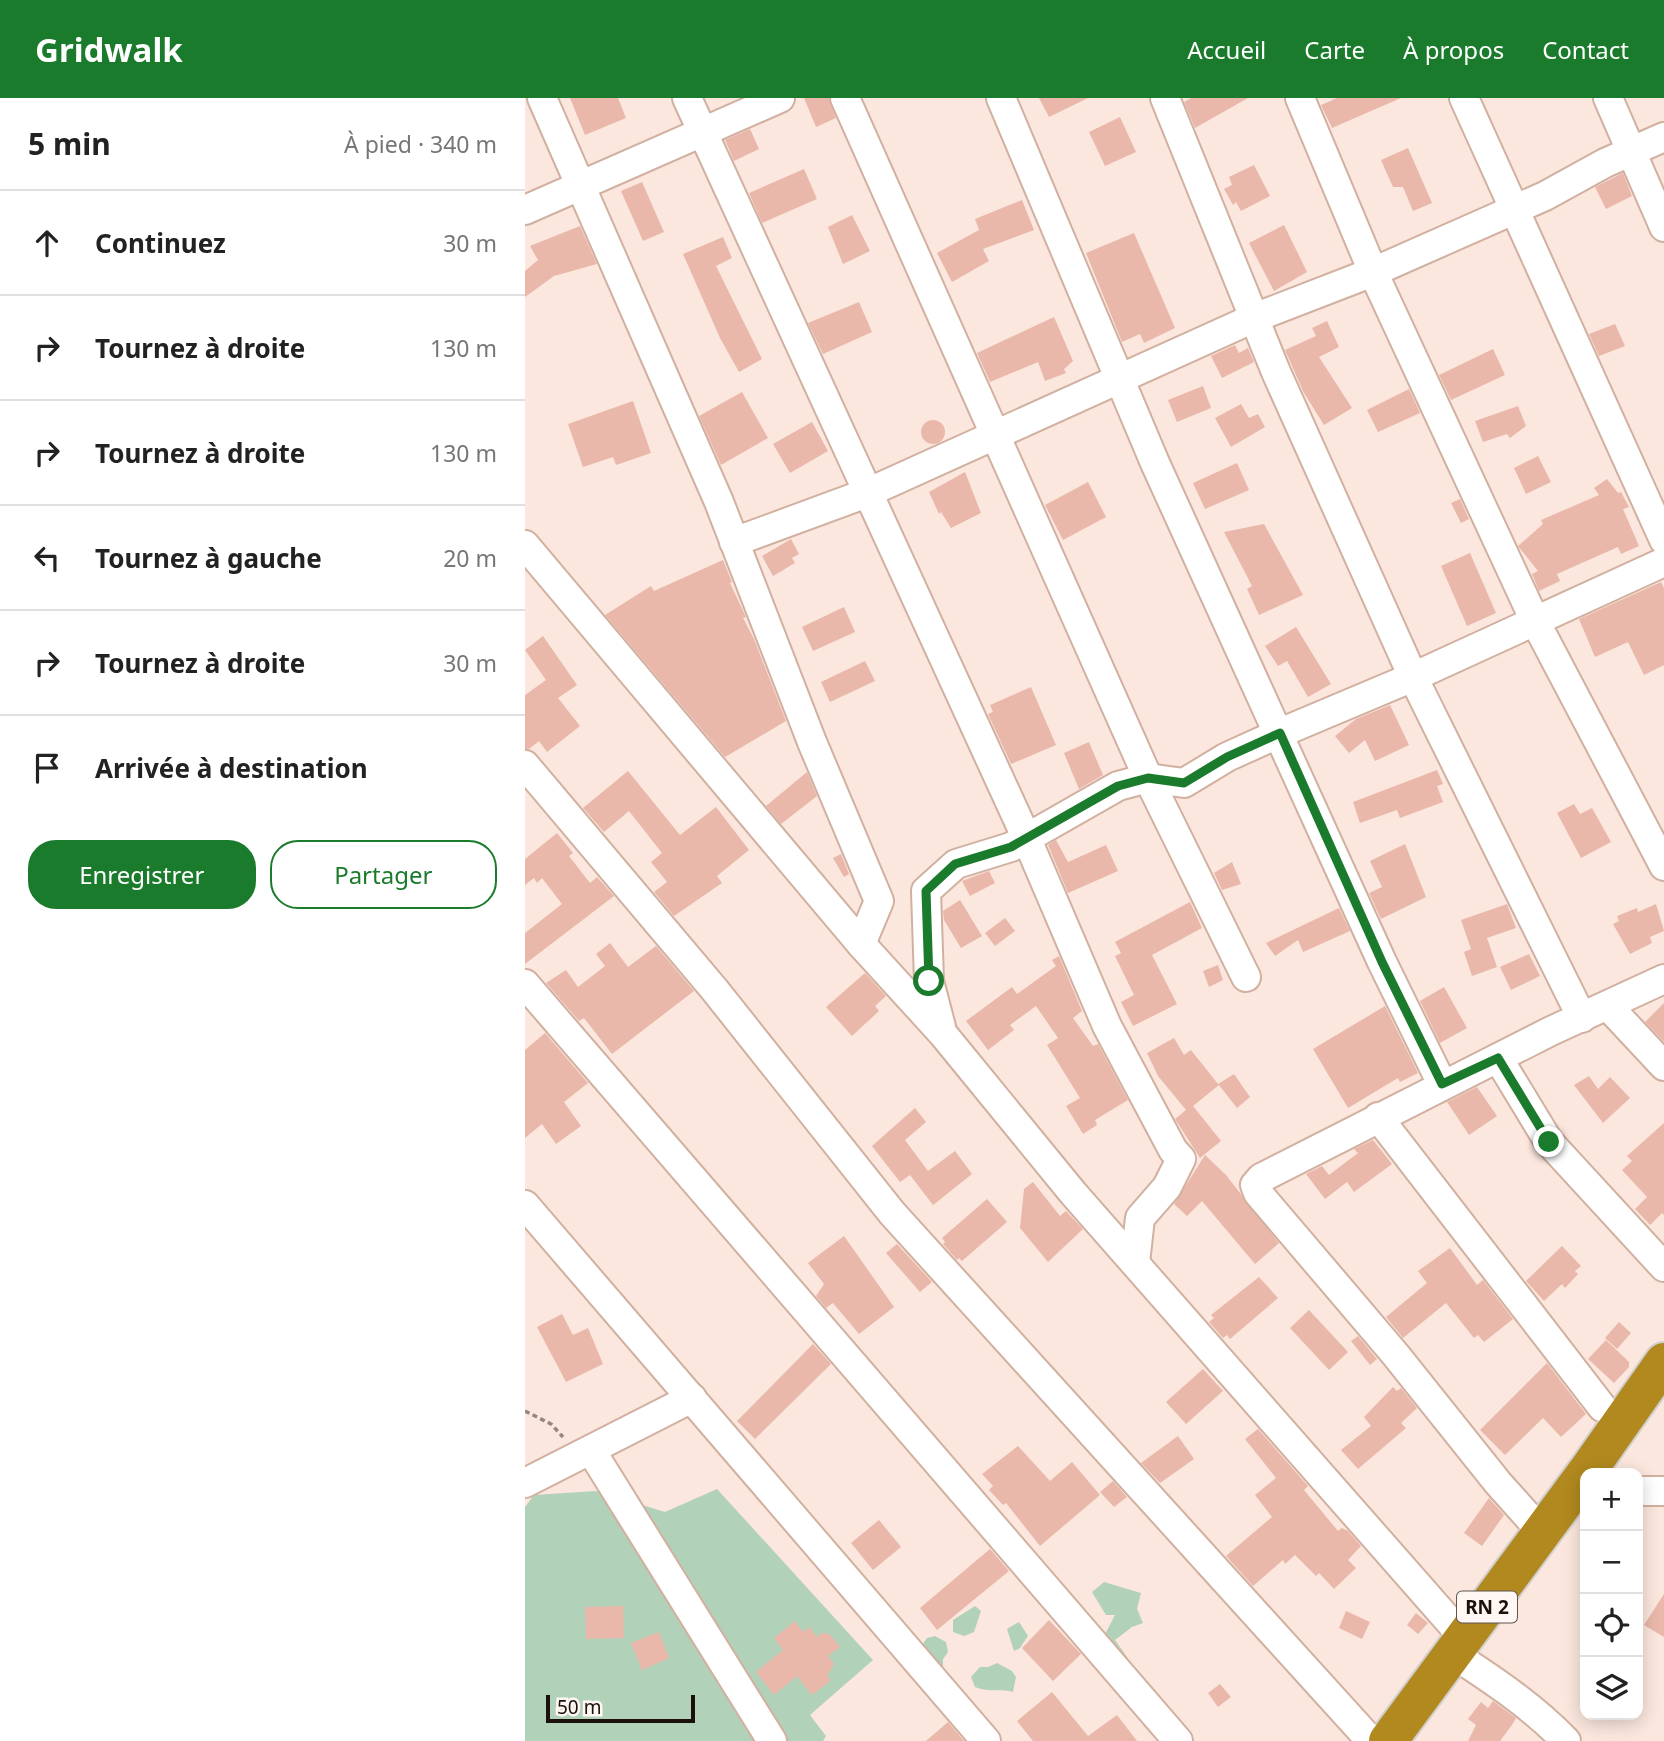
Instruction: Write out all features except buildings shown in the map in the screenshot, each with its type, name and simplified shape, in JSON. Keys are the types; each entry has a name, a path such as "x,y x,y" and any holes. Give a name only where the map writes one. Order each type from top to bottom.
{"highway":[{"name":"RN 2","path":"1592,1468 1664,1362"},
{"name":"RN 2","path":"1388,1741 1541,1531 1580,1484"}],"street":[{"path":"542,98 582,184 734,542 812,742 879,901 861,944"},
{"path":"687,98 1026,836 1107,1026 1173,1150 1181,1159 1167,1187 1140,1217 1135,1263"},
{"path":"525,210 780,98"},
{"path":"845,98 1148,778 1246,977"},
{"path":"1001,98 1119,377 1382,962 1442,1084"},
{"path":"1165,98 1254,318 1413,677 1582,1018"},
{"path":"1300,98 1373,272 1535,621 1664,866"},
{"path":"1464,98 1664,540"},
{"path":"1608,98 1664,227"},
{"path":"734,542 867,493 994,433 1254,318 1373,272 1514,209 1664,137"},
{"path":"525,545 861,944 943,1034 1458,1646 1542,1717 1566,1741"},
{"path":"943,1034 929,981 926,891 955,864 1011,847 1026,836 1118,786 1148,778 1184,783 1227,757 1413,677 1664,562"},
{"path":"525,765 714,989 892,1213 1371,1741"},
{"path":"1541,1531 1498,1483 1395,1354 1258,1193 1255,1185 1261,1178 1442,1084 1664,979"},
{"path":"525,984 1178,1741"},
{"path":"1608,1006 1664,1066"},
{"path":"1498,1058 1549,1142 1664,1267"},
{"path":"1378,1117 1602,1407"},
{"path":"525,1205 986,1741"},
{"path":"525,1483 692,1398"},
{"path":"586,1454 772,1741"}],"path":[{"path":"525,1411 551,1424 586,1454"}],"green space":[{"path":"717,1489 873,1660 810,1715 826,1736 823,1741 525,1741 525,1507 534,1495 596,1491 665,1512"},
{"path":"1104,1582 1141,1593 1137,1609 1143,1623 1132,1627 1115,1640 1127,1657 1121,1675 1101,1642 1115,1615 1106,1615 1092,1592"},
{"path":"975,1606 981,1611 974,1632 964,1636 953,1632 953,1620"},
{"path":"1019,1622 1028,1636 1020,1648 1014,1651 1007,1629"},
{"path":"935,1636 946,1642 948,1652 943,1659 943,1669 924,1655 922,1645 927,1638"},
{"path":"997,1663 1012,1671 1016,1677 1013,1692 975,1687 971,1677 980,1667"}],"route":[{"path":"929,981 926,891 955,864 1011,847 1026,836 1118,786 1148,778 1184,783 1227,757 1280,733 1382,962 1442,1084 1498,1058 1549,1142"}]}
